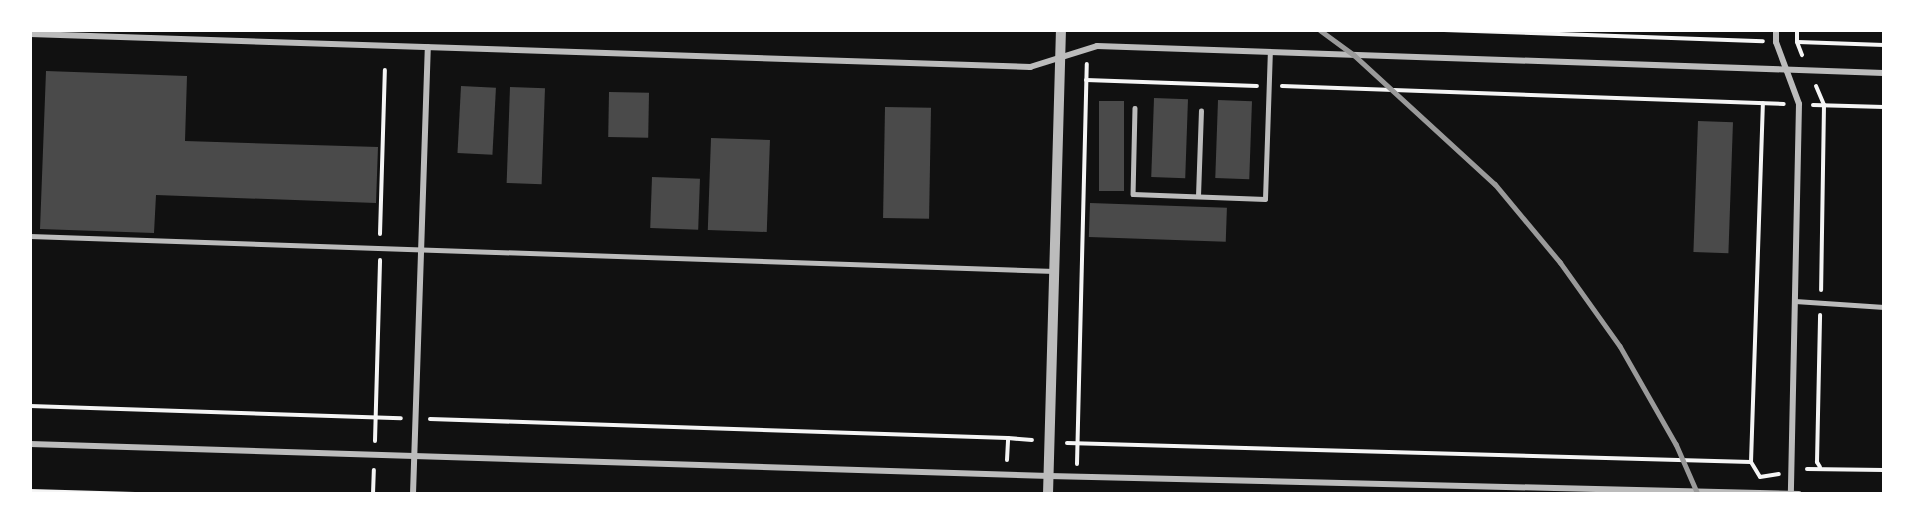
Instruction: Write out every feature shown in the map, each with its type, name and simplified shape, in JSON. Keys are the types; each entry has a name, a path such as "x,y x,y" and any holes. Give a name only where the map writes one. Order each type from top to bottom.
{"street":[{"path":"1048,494 1061,30"},
{"path":"1776,30 1776,42 1799,104 1791,494"},
{"path":"30,34 1030,67 1097,46 1884,73"},
{"path":"413,494 429,47"},
{"path":"30,444 1076,477 1799,494"}],"lane":[{"path":"1135,108 1133,194 1265,199 1270,52"},
{"path":"1198,196 1201,111"},
{"path":"30,236 1054,271"},
{"path":"1795,301 1884,307"}],"path":[{"path":"1443,30 1884,45"},
{"path":"1797,30 1797,42 1824,105 1817,462 1820,467"},
{"path":"1076,477 1088,49"},
{"path":"373,494 385,70"},
{"path":"1086,80 1884,107"},
{"path":"1763,103 1751,462 1760,477 1820,467 1884,470"},
{"path":"30,406 1008,438 1077,444 1751,462"},
{"path":"1006,475 1008,438"},
{"path":"30,491 135,494"}],"building":[{"path":"46,71 187,76 185,141 378,147 376,203 156,195 154,233 40,229"},
{"path":"461,86 496,88 492,155 457,153"},
{"path":"510,87 545,88 542,184 507,183"},
{"path":"609,92 649,93 648,138 608,137"},
{"path":"1154,98 1188,99 1185,178 1151,177"},
{"path":"1218,100 1252,101 1249,179 1215,178"},
{"path":"1099,101 1124,101 1124,191 1099,191"},
{"path":"885,107 931,108 929,219 883,218"},
{"path":"1698,121 1733,122 1728,253 1693,252"},
{"path":"711,138 770,140 767,232 708,230"},
{"path":"652,177 700,179 698,230 650,228"},
{"path":"1090,203 1227,208 1226,242 1089,237"}],"railway":[{"path":"1320,30 1354,55 1495,184 1560,262 1620,346 1676,444 1698,494"}]}
